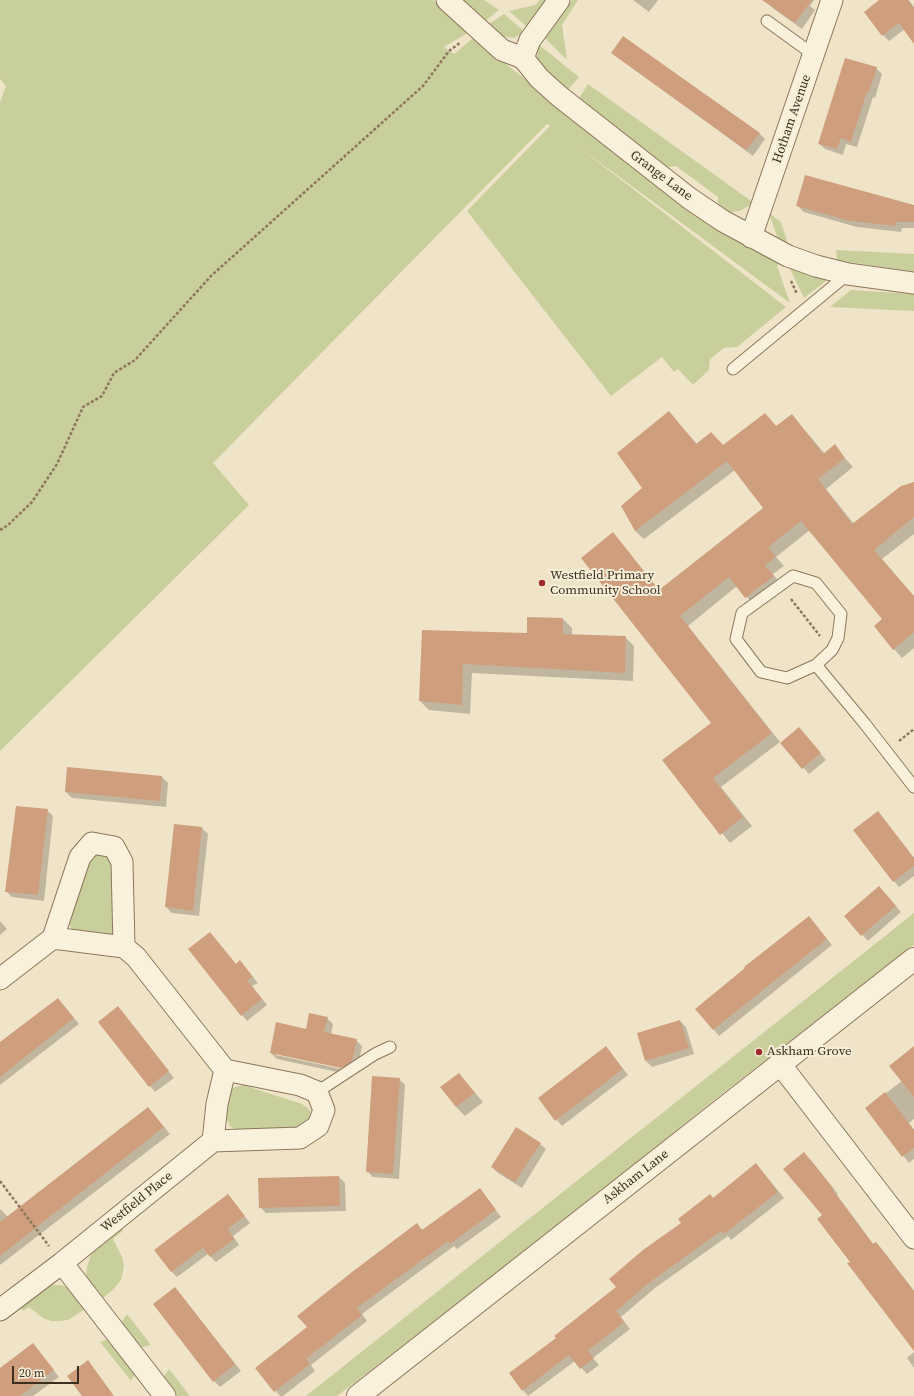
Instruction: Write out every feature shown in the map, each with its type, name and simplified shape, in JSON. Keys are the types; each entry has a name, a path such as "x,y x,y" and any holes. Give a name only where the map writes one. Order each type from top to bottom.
{"street":[{"path":"447,0 502,50 523,58 530,40 559,0"},
{"name":"Hotham Avenue","path":"752,237 832,0"},
{"name":"Grange Lane","path":"523,58 539,78 625,149 689,198 752,237 788,256 848,274 914,283"},
{"path":"0,979 53,938 80,857 92,843 114,847 122,862 124,947"},
{"path":"53,938 124,947 136,957 225,1070 300,1085 316,1092 324,1110 318,1126 300,1138 213,1141 217,1104 225,1070"},
{"name":"Askham Lane","path":"358,1396 914,959"},
{"path":"780,1064 914,1238"},
{"name":"Westfield Place","path":"0,1310 62,1263 213,1141"},
{"path":"62,1263 165,1396"}],"lane":[{"path":"767,21 814,55"},
{"path":"733,370 848,274"},
{"path":"793,576 816,583 841,614 838,638 832,650 816,665 787,678 761,672 736,639 742,613 779,584 793,576"},
{"path":"816,665 865,724 914,788"},
{"path":"316,1092 375,1054 390,1047"}],"path":[{"path":"0,530 8,525 32,502 57,464 83,407 102,396 114,373 135,360 211,276 423,86 449,51 480,29"},
{"path":"788,256 785,269 805,310"},
{"path":"779,584 832,650"},
{"path":"0,1181 62,1263"}],"green space":[{"path":"0,0 433,0 469,32 444,47 454,54 473,38 674,197 781,261 777,266 790,303 576,145 786,307 737,347 724,348 710,359 709,370 693,385 678,369 674,372 662,357 611,396 467,211 550,126 547,124 213,463 249,505 0,751 0,102 6,86 0,79"},
{"path":"462,0 484,0 499,10 484,22"},
{"path":"540,0 548,0 528,28 509,11 535,5"},
{"path":"572,0 578,0 562,25 567,60 544,37"},
{"path":"504,14 525,32 514,38 500,36 489,24"},
{"path":"538,44 579,77 567,91 543,72 537,59"},
{"path":"588,84 754,203 740,211 726,212 718,208 718,197 676,166 665,168 579,98"},
{"path":"769,213 781,222 788,244 779,242"},
{"path":"836,250 914,254 914,272 837,260"},
{"path":"792,264 830,278 804,298 790,269"},
{"path":"851,290 914,294 914,311 830,307"},
{"path":"94,852 112,857 115,930 110,936 73,931 70,925 69,919 90,858"},
{"path":"914,913 914,945 718,1097 501,1271 337,1396 306,1396"},
{"path":"243,1085 302,1104 309,1109 311,1114 309,1121 302,1130 236,1130 230,1126 224,1114 228,1094 232,1088"},
{"path":"118,1228 124,1230 113,1239 122,1257 124,1267 121,1280 113,1290 101,1299 90,1284 86,1275 87,1267 92,1251"},
{"path":"50,1285 61,1285 68,1288 87,1308 68,1320 60,1321 51,1321 43,1318 29,1307 22,1311 20,1304"},
{"path":"127,1314 151,1345 140,1348 120,1324"},
{"path":"111,1338 137,1371 131,1381 100,1342"},
{"path":"169,1369 190,1396 177,1396 163,1378"}],"building":[{"path":"762,0 812,0 795,23"},
{"path":"879,0 908,0 914,8 914,44 899,23 882,36 864,12"},
{"path":"623,36 760,133 746,150 611,53"},
{"path":"845,58 877,67 869,92 867,91 851,142 841,138 837,149 818,144"},
{"path":"805,175 914,205 914,222 896,222 896,226 850,221 796,206"},
{"path":"669,411 696,444 711,432 723,445 765,413 776,426 792,414 823,454 835,444 845,458 818,479 852,524 901,486 914,482 914,517 874,550 914,596 914,632 893,650 874,626 882,619 801,521 768,547 776,557 765,565 774,576 745,598 729,577 680,616 772,733 713,778 743,817 720,835 662,760 711,723 581,558 613,532 659,590 763,508 727,461 635,531 621,506 642,488 617,453"},
{"path":"527,617 563,618 563,634 626,636 625,673 463,664 462,705 419,701 422,630 527,633"},
{"path":"799,727 821,753 802,769 780,743"},
{"path":"67,767 162,776 160,801 65,792"},
{"path":"16,806 48,809 38,895 5,892"},
{"path":"878,811 914,858 914,866 893,882 853,830"},
{"path":"174,824 202,827 193,911 165,907"},
{"path":"879,886 896,906 861,936 844,916"},
{"path":"809,916 827,939 713,1030 695,1009 745,968 744,967"},
{"path":"210,932 236,964 240,960 253,977 247,980 262,999 241,1016 188,949"},
{"path":"58,998 74,1018 0,1077 0,1042"},
{"path":"118,1006 169,1071 149,1087 98,1022"},
{"path":"309,1013 328,1017 324,1032 357,1039 352,1061 341,1068 270,1053 276,1022 306,1029"},
{"path":"680,1020 689,1048 645,1061 637,1033"},
{"path":"606,1046 623,1069 555,1121 538,1098"},
{"path":"914,1046 914,1097 889,1066"},
{"path":"459,1073 475,1093 456,1107 440,1087"},
{"path":"372,1076 400,1078 393,1174 366,1172"},
{"path":"885,1092 914,1130 914,1148 902,1157 865,1108"},
{"path":"148,1107 164,1127 0,1256 0,1222"},
{"path":"516,1127 541,1143 515,1182 491,1167"},
{"path":"804,1152 833,1188 832,1189 873,1244 876,1242 914,1291 914,1351 847,1263 850,1262 817,1219 822,1215 783,1169"},
{"path":"756,1163 778,1192 724,1234 721,1231 649,1283 616,1311 624,1322 588,1351 594,1358 580,1369 569,1355 522,1391 509,1373 556,1338 554,1336 616,1287 609,1279 643,1250 681,1223 678,1219 710,1194 713,1198"},
{"path":"339,1176 340,1206 259,1208 258,1178"},
{"path":"480,1188 496,1210 450,1244 448,1241 357,1308 362,1315 306,1359 310,1364 274,1392 255,1368 307,1327 297,1316 417,1223 422,1230"},
{"path":"228,1194 245,1216 228,1229 234,1239 210,1257 203,1248 171,1272 154,1250"},
{"path":"175,1287 235,1364 213,1382 153,1304"},
{"path":"33,1343 54,1370 20,1396 0,1396 0,1368"},
{"path":"88,1360 114,1396 82,1396 67,1376"}],"place":[{"name":"Westfield Primary Community School","path":"542,583"},
{"name":"Askham Grove","path":"759,1052"}]}
